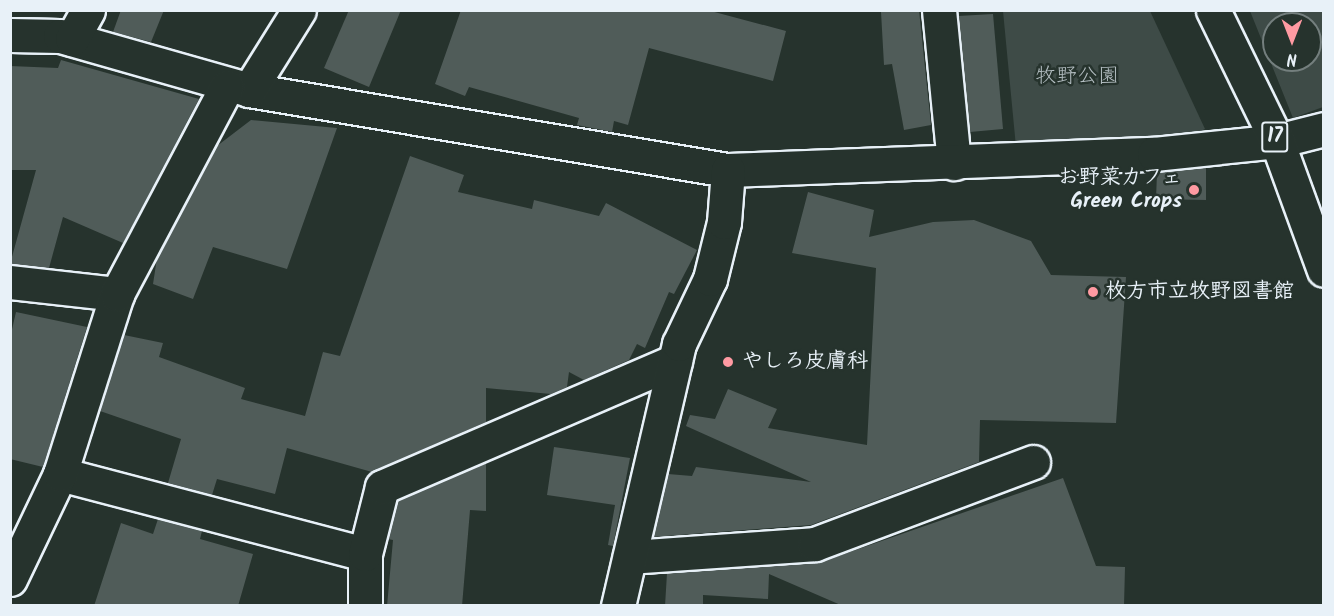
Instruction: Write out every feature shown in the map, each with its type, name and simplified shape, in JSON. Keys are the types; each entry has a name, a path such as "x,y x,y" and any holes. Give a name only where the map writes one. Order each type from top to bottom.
{"street":[{"path":"72,39 88,10"},
{"path":"10,579 60,474 117,294 238,88 299,10"},
{"path":"939,10 954,163"},
{"name":"17","path":"1213,10 1277,141 1323,270"},
{"path":"10,35 72,39 238,88 728,170 1166,153 1277,141 1323,129"},
{"path":"618,606 675,361 710,279 724,222 728,170"},
{"path":"10,282 117,294"},
{"path":"364,606 364,554 382,487 675,361"},
{"path":"630,557 815,544 1033,462"},
{"path":"60,474 364,554"}],"green space":[{"name":"牧野公園","path":"1003,11 1150,11 1205,129 1190,136 1016,147"},
{"path":"1250,11 1323,11 1323,107 1293,118 1275,72 1322,72 1322,12 1262,12 1262,41"}],"building":[{"path":"121,10 164,10 151,42 113,32"},
{"path":"349,10 401,10 369,87 324,68"},
{"path":"461,10 707,10 786,31 773,81 649,48 628,125 614,121 612,132 577,125 579,118 469,87 465,96 435,84"},
{"path":"919,10 931,125 904,130 892,64 884,65 881,12"},
{"path":"993,14 1003,129 970,132 958,16"},
{"path":"61,60 199,99 123,243 63,217 49,268 10,264 36,170 10,170 10,66 58,68"},
{"path":"251,120 337,128 287,269 213,247 193,299 153,284 157,258 217,146"},
{"path":"410,156 464,175 458,192 532,209 534,200 599,216 606,203 697,250 674,294 669,292 645,348 637,344 629,360 584,380 569,372 567,387 551,394 486,388 486,422 372,472 287,448 275,494 217,479 212,495 168,483 181,439 100,411 124,335 163,343 159,357 245,388 241,399 305,416 323,352 340,356"},
{"path":"1206,168 1206,200 1156,199 1157,173"},
{"path":"808,192 874,210 869,237 933,222 974,220 1031,241 1051,275 1126,277 1116,423 980,420 979,462 811,525 653,537 668,474 692,476 696,467 811,482 686,426 690,415 715,419 728,389 777,409 768,428 867,445 876,268 792,253"},
{"path":"16,312 87,327 43,467 10,459 10,338"},
{"path":"554,447 630,458 613,546 608,545 615,505 547,495"},
{"path":"486,463 486,511 470,510 462,606 387,606 393,540 388,539 398,501"},
{"path":"1063,478 1096,566 1125,567 1124,606 843,606 769,574 768,599 703,595 703,606 665,606 667,573 821,562"},
{"path":"158,519 202,531 200,539 253,554 238,606 94,606 121,523 153,534"}],"place":[{"name":"お野菜カフェ Green Crops","path":"1194,190"},
{"name":"枚方市立牧野図書館","path":"1093,292"},
{"name":"やしろ皮膚科","path":"728,362"}]}
